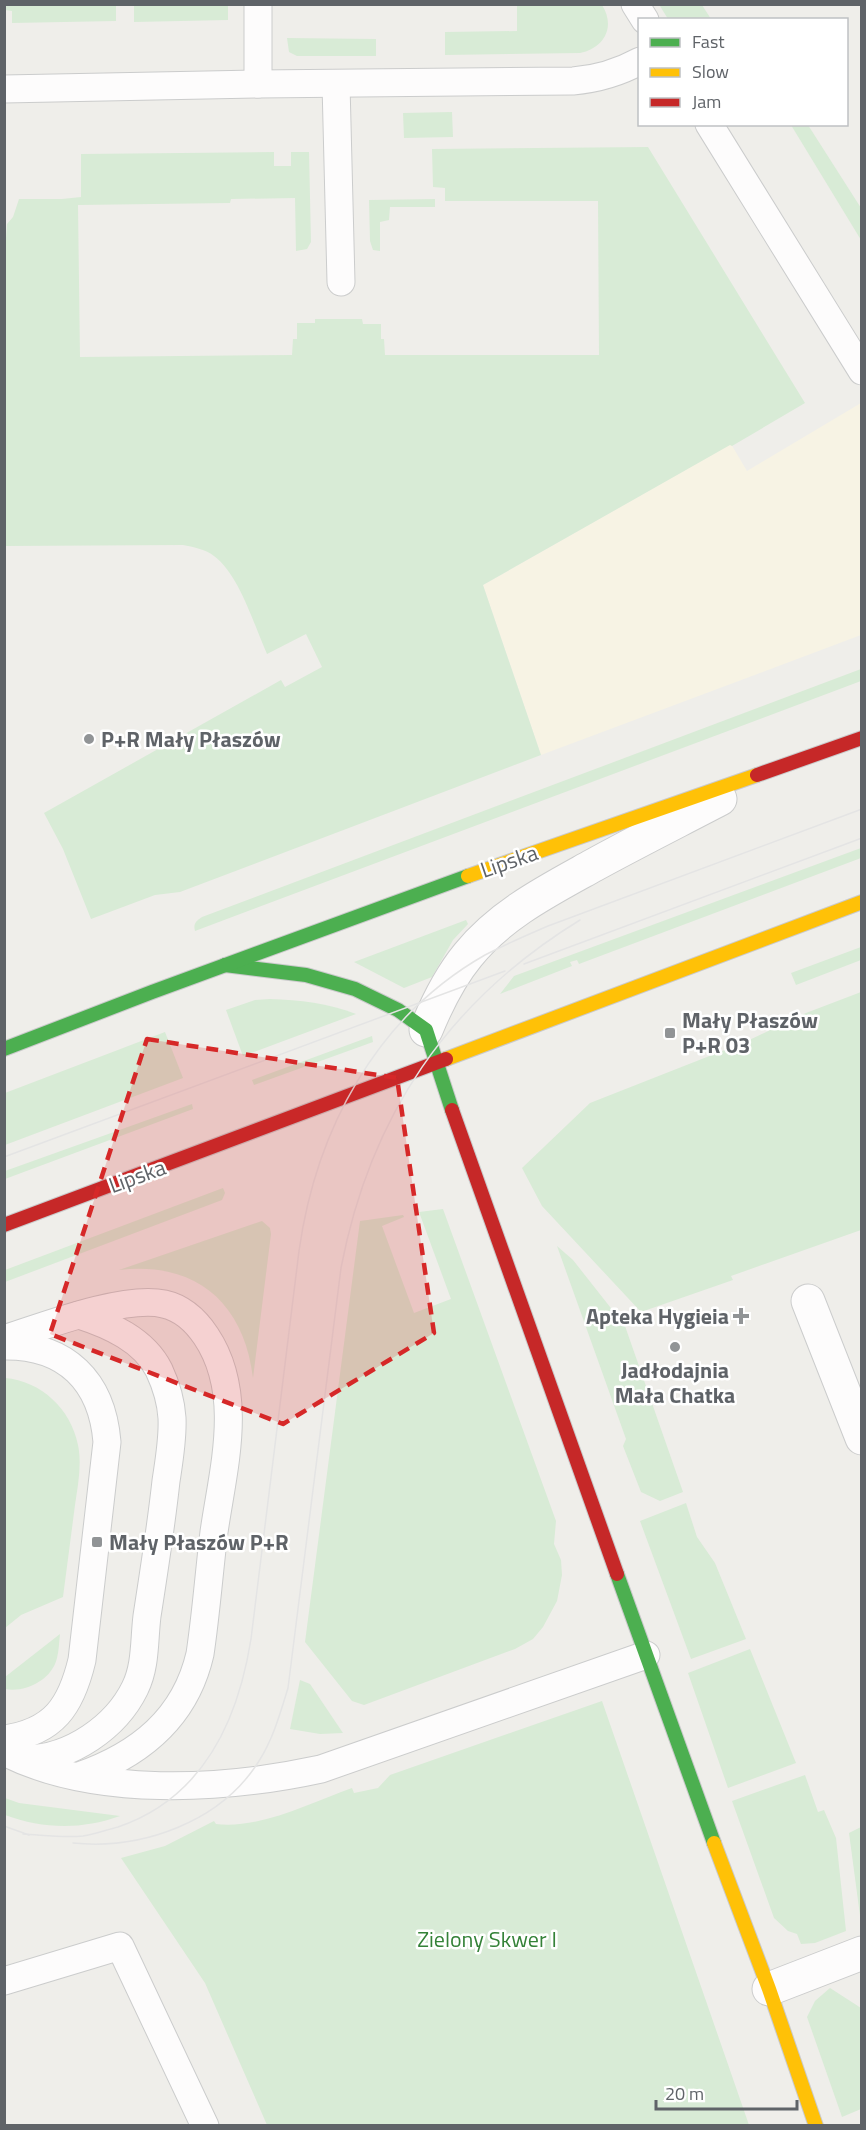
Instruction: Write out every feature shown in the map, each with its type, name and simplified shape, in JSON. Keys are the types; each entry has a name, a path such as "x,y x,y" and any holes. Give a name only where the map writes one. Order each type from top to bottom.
{"main road":[{"name":"Lipska","path":"4,1049 451,882 861,738"},
{"name":"Lipska","path":"4,1225 861,902"},
{"name":"Lipska","path":"225,965 306,975 356,989 398,1010 426,1030"},
{"path":"426,1030 475,1178 646,1655 769,1989 816,2126"}],"street":[{"name":"Lipska","path":"426,1030 450,980 469,954 497,926 540,895 653,833 794,762"},
{"path":"808,1301 861,1438"},
{"path":"769,1989 861,1953"}],"lane":[{"path":"258,4 258,84"},
{"path":"635,4 644,18"},
{"path":"4,89 573,81 599,78 628,68 638,62"},
{"path":"336,84 341,282"},
{"path":"710,126 853,338 861,371"},
{"path":"4,1339 79,1315 116,1306 149,1302 165,1304 193,1319 212,1346 224,1375 228,1413 226,1448 204,1627 200,1654 192,1682 177,1708 144,1743 114,1762 79,1776"},
{"path":"10,1750 46,1757 62,1752 95,1735 124,1705 136,1687 144,1654 171,1437 170,1401 165,1383 149,1354 132,1340 106,1325 79,1315"},
{"path":"4,1346 38,1349 54,1354 83,1375 93,1390 103,1414 106,1442 82,1660 76,1684 61,1710 42,1728 30,1734 10,1750"},
{"path":"10,1750 79,1776 120,1783 186,1786 276,1779 344,1762 646,1655"},
{"path":"4,1981 120,1946 205,2126"}],"highlighted area":[{"path":"147,1039 397,1078 434,1333 283,1424 50,1334"}],"shaded area":[{"path":"861,403 861,635 541,755 483,585 731,444 747,471"}],"green space":[{"path":"517,4 602,5 608,21 608,29 596,46 580,53 445,55 445,32 517,31"},
{"path":"663,4 702,5 710,18 667,18 660,6"},
{"path":"4,5 116,5 116,21 12,23 12,11 5,10"},
{"path":"134,5 228,5 228,20 134,22"},
{"path":"287,38 376,39 376,56 297,56 289,52"},
{"path":"452,112 453,137 404,138 403,113"},
{"path":"792,126 809,126 861,208 861,240"},
{"path":"648,147 805,403 483,585 541,755 180,892 155,895 91,919 63,849 44,813 281,680 285,687 322,667 306,634 267,654 245,601 231,575 223,564 203,550 183,545 5,546 4,266 7,224 13,217 19,199 81,197 81,154 274,152 274,166 291,166 291,152 309,152 311,242 307,249 296,251 295,198 231,199 230,203 78,205 80,357 292,355 293,339 297,339 297,323 315,323 315,319 362,319 363,324 381,324 381,339 384,339 385,355 599,355 598,201 445,201 445,188 433,187 432,149"},
{"path":"435,199 435,207 390,207 389,220 380,222 380,251 373,250 370,241 369,200"},
{"path":"861,669 861,681 195,931 194,926 202,917"},
{"path":"861,848 861,858 579,964 577,960 570,962 572,966 500,994 514,976"},
{"path":"466,920 468,924 453,940 432,977 404,988 354,962"},
{"path":"861,947 861,960 796,985 791,973"},
{"path":"861,992 861,1230 731,1276 733,1280 641,1312 542,1206 522,1168 590,1103 745,1042 806,1013"},
{"path":"255,1000 314,1003 356,1014 243,1056 226,1010"},
{"path":"165,1032 183,1078 5,1145 5,1093"},
{"path":"372,1036 373,1042 254,1085 252,1080"},
{"path":"192,1104 193,1109 5,1179 5,1171"},
{"path":"223,1188 225,1193 222,1200 5,1282 5,1270"},
{"path":"443,1209 556,1521 554,1544 561,1560 562,1575 557,1601 543,1627 533,1639 515,1649 364,1705 352,1701 305,1642 360,1221 403,1215 404,1217 382,1226 414,1313 451,1299 419,1212"},
{"path":"262,1221 270,1228 271,1234 253,1378 248,1351 239,1328 227,1308 211,1292 192,1280 171,1272 146,1269 119,1270"},
{"path":"557,1246 573,1260 625,1326 683,1492 660,1501 641,1492 623,1446 626,1439"},
{"path":"5,1378 31,1385 52,1399 69,1420 78,1445 80,1460 63,1597 21,1615 5,1628"},
{"path":"686,1503 697,1537 715,1563 746,1639 691,1659 640,1521"},
{"path":"60,1634 57,1658 50,1673 44,1679 29,1687 5,1689 5,1677"},
{"path":"750,1649 796,1763 728,1788 688,1673"},
{"path":"300,1680 310,1684 343,1733 320,1734 290,1729"},
{"name":"Zielony Skwer I","path":"602,1701 749,2125 267,2125 205,1983 121,1858 165,1846 214,1821 216,1824 233,1825 250,1823 285,1814 352,1788 354,1793 378,1788 390,1775"},
{"path":"805,1775 818,1812 824,1810 836,1838 846,1931 815,1943 801,1944 797,1934 788,1931 774,1918 732,1801"},
{"path":"5,1798 19,1803 120,1816 76,1826 34,1823 5,1815"},
{"path":"861,1827 861,1923 849,1833"},
{"path":"830,1988 861,2008 861,2109 842,2117 807,2017 815,2001"}],"tram line":[{"path":"23,1834 83,1836 118,1827 148,1814 173,1797 194,1776 212,1753 226,1727 237,1699 251,1639 299,1251 307,1206 320,1162 337,1121 358,1081 383,1044 412,1010 446,981 501,947 548,926 862,809"},
{"path":"524,964 862,838"},
{"path":"73,1843 126,1842 178,1828 224,1801 243,1782 264,1753 276,1726 288,1688 341,1268 354,1213 372,1161 395,1112 422,1067 454,1026 491,987 533,952 580,920"},
{"path":"4,1157 505,971"},
{"path":"4,1826 29,1835"}],"traffic: fast":[{"path":"4,1049 468,876"},
{"path":"225,965 306,975 355,989 398,1010 426,1030 452,1110"},
{"path":"617,1574 714,1843"}],"traffic: slow":[{"path":"468,876 757,775"},
{"path":"446,1059 862,902"},
{"path":"714,1843 769,1989 816,2126"}],"traffic: jam":[{"path":"757,775 862,738"},
{"path":"4,1225 446,1059"},
{"path":"452,1110 617,1574"}],"place":[{"name":"P+R Mały Płaszów","path":"89,739"},
{"name":"Mały Płaszów P+R 03","path":"670,1033"},
{"name":"Apteka Hygieia","path":"741,1316"},
{"name":"Jadłodajnia Mała Chatka","path":"675,1347"},
{"name":"Mały Płaszów P+R","path":"97,1542"}]}
